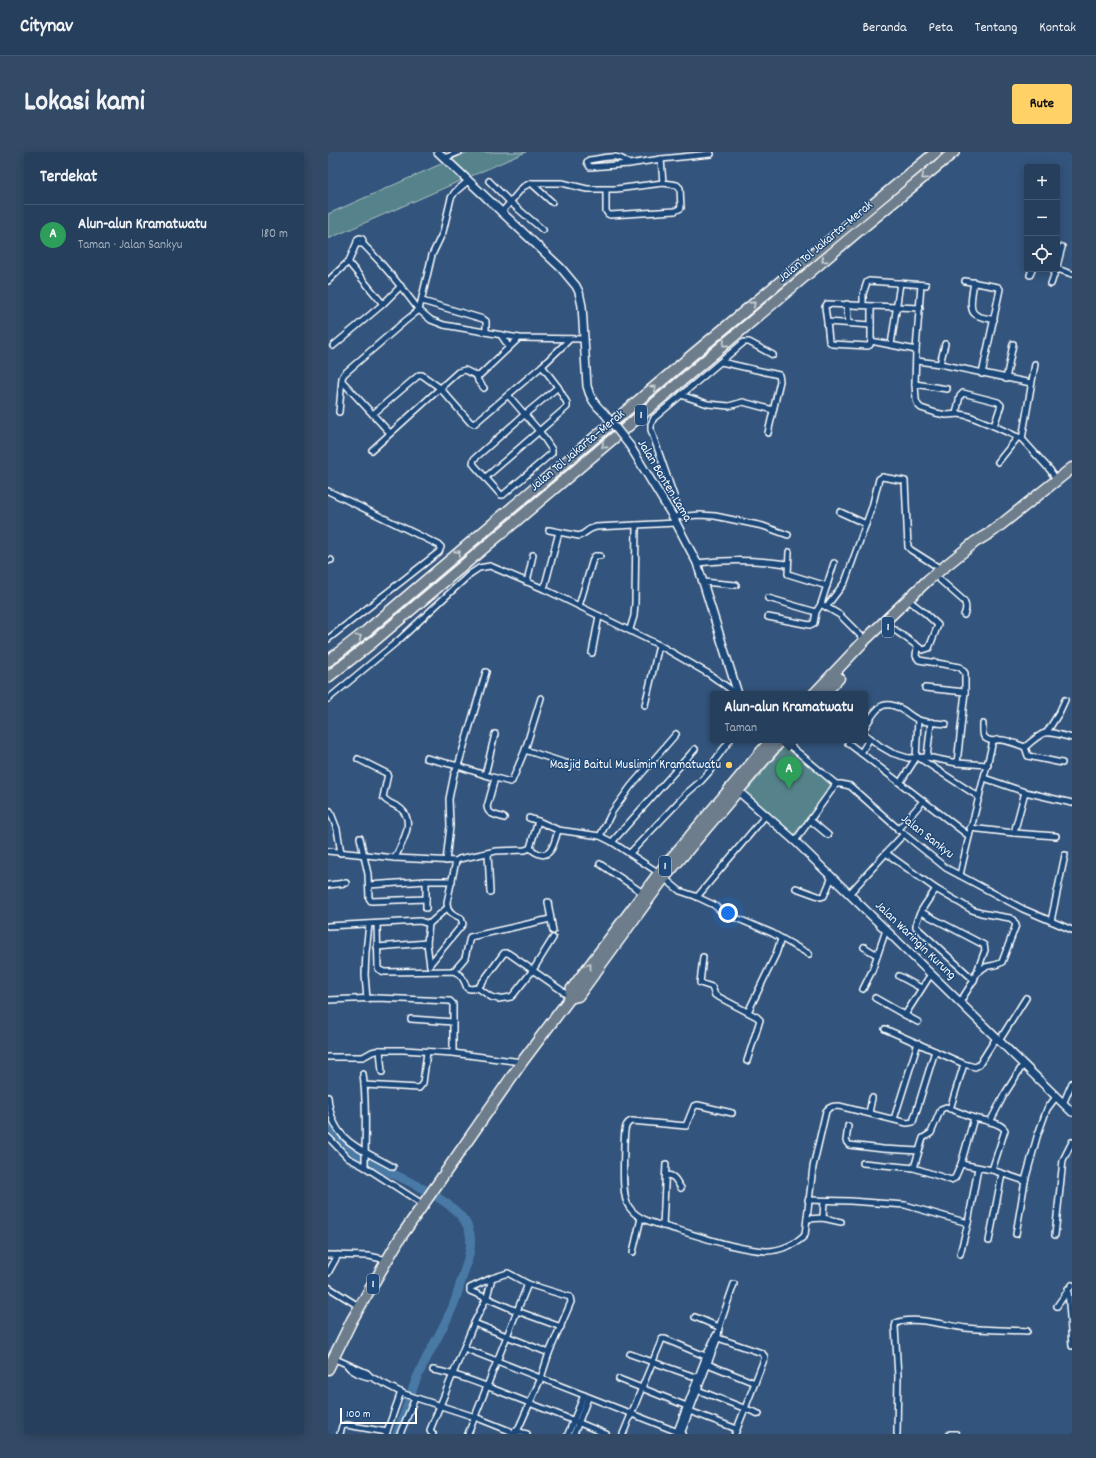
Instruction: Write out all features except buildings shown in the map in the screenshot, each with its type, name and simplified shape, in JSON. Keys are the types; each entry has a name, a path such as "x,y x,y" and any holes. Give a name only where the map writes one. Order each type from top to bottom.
{"highway":[{"name":"Jalan Tol Jakarta–Merak","path":"328,661 371,627 691,356 936,152"},
{"name":"Jalan Tol Jakarta–Merak","path":"328,677 385,631 844,243 954,152"},
{"name":"1","path":"817,691 865,640 940,574 985,543 993,531 1072,468"},
{"name":"1","path":"827,691 888,626 940,574"},
{"name":"1","path":"570,998 578,996 661,876 769,743"},
{"name":"1","path":"330,1364 352,1320 400,1238 522,1062 570,998 571,990 643,893 661,876 738,792 779,743"}],"main road":[{"name":"Jalan Banten Lama","path":"438,152 561,268 576,286 582,306 585,363 590,397 630,446 674,520 697,563 737,691"},
{"name":"Jalan Waringin Kurung","path":"738,792 795,841 1072,1112"}],"street":[{"path":"445,158 460,152"},
{"path":"629,164 624,158 615,156 589,160 587,162 590,167 629,164 661,159 670,155 711,154"},
{"path":"661,159 663,183"},
{"path":"339,412 342,378 344,374 419,310 432,255 443,232 451,198 455,192 468,181"},
{"path":"489,181 510,202 543,230"},
{"path":"501,213 523,187 531,183 562,183 587,190 663,183 677,185 680,188 681,208 678,211 608,214 606,211 606,189"},
{"path":"531,183 552,202"},
{"path":"328,281 348,262 359,242 381,261 402,286 419,310 431,320 444,325 519,338 584,339"},
{"path":"1060,255 1062,247"},
{"path":"348,262 383,304"},
{"path":"1060,269 1072,274"},
{"path":"1051,284 1056,272"},
{"path":"965,280 998,287 1000,289 982,374"},
{"path":"863,305 863,294 867,282 924,285 916,350 917,361 915,384 916,400 921,408 946,414 969,416 1020,438 1050,470 1057,481"},
{"path":"974,282 971,302 972,311 975,314 994,320"},
{"path":"891,345 900,283"},
{"path":"333,346 402,286"},
{"path":"422,301 483,319 486,321 486,332"},
{"path":"871,306 870,345 832,344 829,341 825,307 828,304 920,308"},
{"path":"847,304 848,323"},
{"path":"827,322 871,325"},
{"path":"501,335 509,347"},
{"path":"477,376 497,361 519,338"},
{"path":"373,414 422,375 440,388 470,422 474,424 542,366 570,339"},
{"path":"871,341 916,350"},
{"path":"681,516 651,430 651,424 654,418 745,342 749,342 773,356"},
{"path":"940,364 945,344"},
{"path":"1006,379 1013,344"},
{"path":"917,361 940,364 982,374 1031,383"},
{"path":"722,362 779,375 780,381 768,433"},
{"path":"998,462 1020,438 1035,364"},
{"path":"485,478 540,432 568,406 558,387 542,366"},
{"path":"372,450 458,372 465,370 477,376 478,381 484,388"},
{"path":"342,381 390,433"},
{"path":"915,384 947,389"},
{"path":"508,394 524,415 540,432 551,448 552,453 503,495 498,494 475,466 473,463 474,459 524,415 558,387"},
{"path":"956,414 960,396 963,393 998,402 1001,405 994,426"},
{"path":"681,396 708,404 729,406 742,402 773,410"},
{"path":"826,607 844,583 866,524 880,478 884,477 905,481 908,547 940,574 964,601 966,605 964,615"},
{"path":"328,491 441,547 439,552 328,639"},
{"path":"840,512 866,524"},
{"path":"549,530 579,536 596,527 636,525 674,520 681,516 700,515 715,516 763,526 788,535"},
{"path":"630,629 634,616 635,603 636,525"},
{"path":"544,589 559,532"},
{"path":"789,552 787,564 787,572 789,575 827,586"},
{"path":"527,582 533,555"},
{"path":"579,606 593,559 595,556 600,556"},
{"path":"697,563 717,561 765,561 787,564"},
{"path":"768,617 810,626 814,623 816,612 821,604 834,563"},
{"path":"328,699 400,640 470,574 479,568 490,566 630,629 709,674 734,691"},
{"path":"703,582 736,585"},
{"path":"768,598 816,612"},
{"path":"888,626 923,650 929,648 938,625 912,603"},
{"path":"821,604 840,615 865,640"},
{"path":"592,653 599,616"},
{"path":"645,705 659,645"},
{"path":"917,646 916,656 919,660 952,665 964,669 965,692 957,763"},
{"path":"446,861 450,826 449,800 454,774 458,766 486,672"},
{"path":"925,688 965,692"},
{"path":"426,758 458,766 495,778 512,781 525,750 541,698"},
{"path":"1025,747 1038,736 1047,732 1065,700"},
{"path":"868,722 876,710 882,705 887,704 902,709 918,720 946,724"},
{"path":"900,782 917,758 918,720"},
{"path":"927,757 931,722"},
{"path":"983,724 984,737 987,740 1003,740 1025,747"},
{"path":"1047,732 1072,738"},
{"path":"485,775 495,734"},
{"path":"600,836 612,812 631,786 676,734"},
{"path":"868,741 870,738 892,753 908,758 927,757 957,763 988,765"},
{"path":"960,875 970,828 988,765 993,741"},
{"path":"630,853 684,797 702,781 728,743"},
{"name":"Jalan Sankyu","path":"786,743 836,784 850,786 898,830 946,868 1023,910 1072,930"},
{"path":"848,743 969,836"},
{"path":"861,753 867,743"},
{"path":"1025,747 1028,756 1062,763"},
{"path":"612,842 696,749"},
{"path":"525,750 565,763 578,765"},
{"path":"917,758 979,797"},
{"path":"358,760 388,774 383,797 386,801 401,809 406,816 408,828 395,858"},
{"path":"495,778 487,806 490,813 504,818"},
{"path":"984,778 1025,792 1072,803"},
{"path":"795,841 836,784"},
{"path":"1014,833 1025,792"},
{"path":"898,830 922,801"},
{"path":"330,811 337,829 341,853"},
{"path":"697,897 766,815"},
{"path":"529,818 538,820 558,830 600,836 630,853 680,891 714,905 722,912 764,929 809,954"},
{"path":"530,848 538,820"},
{"path":"810,820 828,835"},
{"path":"970,828 1056,836"},
{"path":"530,848 535,853 549,853 554,846 558,830"},
{"path":"849,894 904,834"},
{"path":"360,838 367,867 370,900 373,902 426,899"},
{"path":"328,851 395,858 456,861 459,859 488,853 525,850 530,848"},
{"path":"488,853 490,892"},
{"path":"886,853 936,889 972,910 1010,918 1015,923 1016,925 1002,962 983,968 980,972 976,972"},
{"path":"1051,921 1065,855"},
{"path":"430,964 463,924 463,920 461,918 449,911 446,902 456,861"},
{"path":"600,864 643,893"},
{"path":"796,888 821,898 824,896 832,877"},
{"path":"426,881 426,908"},
{"path":"369,884 452,881"},
{"path":"328,885 346,882"},
{"path":"936,889 921,912 916,927 974,980"},
{"path":"548,902 553,931"},
{"path":"430,971 428,943 430,924 447,908"},
{"path":"921,912 984,945 985,950 974,980 960,1002"},
{"path":"454,971 465,958 470,937 550,919"},
{"path":"328,926 420,921 430,924"},
{"path":"367,998 365,976 369,924"},
{"path":"377,924 378,969 380,971 454,971 463,978 467,988 472,989 478,988 506,952 561,990 570,998"},
{"path":"863,989 886,930"},
{"path":"478,988 491,997 498,999 505,999 514,994 533,970 553,938"},
{"path":"748,1012 776,954 781,939"},
{"path":"377,947 428,943"},
{"path":"864,947 877,955"},
{"path":"703,957 700,983 712,987 715,995 760,1020 747,1061"},
{"path":"905,1015 931,974"},
{"path":"899,976 921,988"},
{"path":"328,1000 367,998 450,1001 453,1004 453,1053"},
{"path":"875,998 918,1022"},
{"path":"885,1028 964,1064 974,1067 978,1066 1026,998"},
{"path":"411,1019 453,1022"},
{"path":"894,1119 918,1043"},
{"path":"328,1057 365,1057 372,1052 380,1050 453,1053 522,1062"},
{"path":"380,1050 382,1072"},
{"path":"732,1113 698,1105 692,1108 686,1126 632,1120 629,1121 626,1125 625,1132 624,1191 628,1206 641,1218 663,1226 748,1249 768,1251 784,1247 805,1235 813,1167 826,1111 832,1106 840,1106 912,1123 914,1121 935,1051"},
{"path":"364,1085 414,1089 419,1088 423,1083 427,1052"},
{"path":"950,1109 964,1064"},
{"path":"990,1122 1004,1095 1023,1065"},
{"path":"363,1074 366,1130 364,1154 365,1165"},
{"path":"1063,1104 1072,1084"},
{"path":"328,1097 330,1115 340,1134 364,1154 393,1167"},
{"path":"1016,1234 1025,1181 1037,1137 1047,1109 1056,1097"},
{"path":"869,1113 872,1098"},
{"path":"914,1168 923,1138 931,1133 941,1109 946,1108 1003,1127 1005,1130 992,1170"},
{"path":"863,1163 914,1168 951,1180 955,1178 961,1164 974,1118"},
{"path":"848,1126 846,1141 849,1145 884,1150 919,1151"},
{"path":"328,1137 345,1156 365,1165 424,1204"},
{"path":"1055,1235 1064,1160 1072,1142"},
{"path":"663,1226 666,1164"},
{"path":"961,1164 992,1170 1025,1181"},
{"path":"960,1254 968,1223 978,1168"},
{"path":"989,1241 1002,1174"},
{"path":"666,1175 674,1176 681,1188"},
{"path":"808,1200 905,1205 968,1223"},
{"path":"823,1218 824,1200"},
{"path":"633,1252 641,1218"},
{"path":"807,1218 823,1218 841,1222"},
{"path":"328,1255 369,1256 387,1260"},
{"path":"328,1273 338,1255"},
{"path":"514,1432 530,1403 541,1378 549,1353 561,1327 571,1299 570,1297 528,1284 508,1273 492,1278 470,1288 470,1291 517,1311 561,1327"},
{"path":"432,1434 430,1430 474,1323 487,1297 492,1278"},
{"path":"468,1434 528,1284"},
{"path":"464,1348 679,1433 734,1284"},
{"path":"1057,1306 1072,1285"},
{"path":"328,1287 360,1307"},
{"path":"1068,1289 1072,1346"},
{"path":"619,1379 688,1408 736,1432 765,1357 762,1353 717,1333 695,1317"},
{"path":"897,1434 898,1376 894,1327 896,1323 924,1321 966,1328 1027,1331"},
{"path":"474,1323 549,1353"},
{"path":"623,1434 662,1339 664,1338 708,1357"},
{"path":"630,1354 699,1379"},
{"path":"705,1363 754,1383"},
{"path":"330,1364 347,1365 350,1369 365,1376 371,1377 413,1397 475,1416 514,1432 527,1434"},
{"path":"433,1370 454,1374 487,1386 606,1434"},
{"path":"695,1389 745,1410 759,1414"},
{"path":"340,1434 342,1426 347,1425 386,1433 403,1393"},
{"path":"568,1434 576,1421 586,1396"},
{"path":"400,1434 413,1397"},
{"path":"574,1434 576,1421"},
{"path":"950,1434 956,1434"}],"green space":[{"path":"468,152 526,152 328,239 328,214"},
{"path":"786,744 832,786 792,837 746,792"}],"waterway":[{"path":"328,1120 341,1139 350,1148 380,1168 419,1186 447,1204 462,1218 469,1231 471,1243 469,1257 455,1301 446,1322 418,1374 397,1434"}],"place":[{"name":"Masjid Baitul Muslimin Kramatwatu","path":"729,765"},
{"name":"Alun-alun Kramatwatu","path":"789,789"}]}
